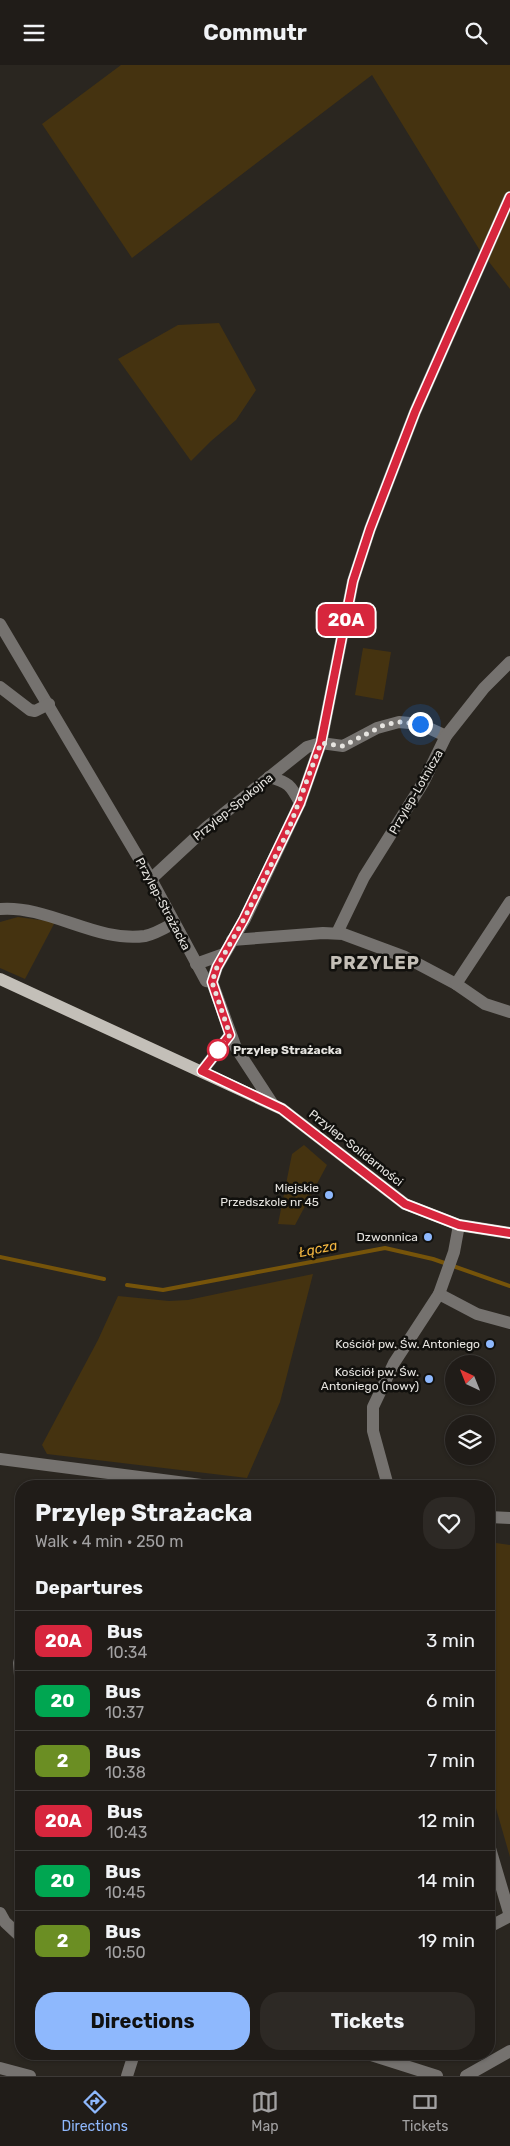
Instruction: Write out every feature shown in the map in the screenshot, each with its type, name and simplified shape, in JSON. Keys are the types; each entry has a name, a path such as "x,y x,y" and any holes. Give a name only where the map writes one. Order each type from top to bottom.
{"main road":[{"name":"Przylep-Solidarności","path":"0,979 272,1103 308,1127 377,1184 405,1204 459,1225 510,1233"}],"street":[{"path":"212,982 224,954 275,858 300,803 321,743 353,581 370,529 415,412 510,197"},
{"name":"Przylep-Strażacka","path":"0,624 151,879 206,981 212,982 230,1035 243,1061 272,1103"},
{"name":"Przylep-Lotnicza","path":"337,933 364,877 423,783 446,736 484,688 510,662"},
{"path":"0,688 30,710 35,711 49,704"},
{"path":"321,743 343,746 377,728 399,722 420,724 446,736"},
{"name":"Przylep-Spokojna","path":"151,879 207,827 269,777 307,747 321,743"},
{"path":"269,777 285,781 293,789 300,803"},
{"path":"456,984 510,902"},
{"path":"0,909 35,912 88,928 127,936 145,936 174,923"},
{"path":"232,940 337,933 405,957 456,984 485,1004 510,1013"},
{"path":"196,964 224,954"},
{"path":"202,1071 230,1035"},
{"path":"386,1480 373,1431 373,1407 394,1363 420,1320 440,1294 454,1252 459,1225"},
{"path":"440,1294 477,1314 510,1323"},
{"path":"0,1459 163,1480"},
{"path":"495,1517 510,1518"},
{"path":"495,1865 510,1916 495,1924"},
{"path":"0,1913 5,1922 15,1931"},
{"path":"495,2060 510,2051"},
{"path":"127,2076 132,2060"},
{"path":"387,2060 437,2076"},
{"path":"466,2076 494,2060"},
{"path":"0,2068 30,2076"}],"shaded area":[{"path":"121,65 510,65 510,289 479,249 372,75 132,258 42,124"},
{"path":"219,323 256,390 236,420 191,461 118,359 178,325"},
{"path":"363,648 391,652 383,700 355,695"},
{"path":"18,917 55,922 25,979 0,968 0,922"},
{"path":"304,1145 327,1165 295,1225 278,1224 292,1154"},
{"path":"313,1274 280,1402 247,1478 47,1454 42,1445 98,1340 118,1296 169,1301 188,1300"},
{"path":"495,1543 510,1545 510,1857 495,1805"}],"waterway":[{"name":"Łącza","path":"127,1285 163,1290 385,1248 433,1259 510,1286"},
{"name":"Łącza","path":"0,1257 104,1279"}],"bus line":[{"name":"20A","path":"510,197 415,412 370,529 353,581 321,743 312,771 288,831 244,919 217,967 212,982 216,989 230,1035 202,1071 282,1109 308,1127 405,1204 421,1212 459,1225 510,1233"}],"place":[{"name":"Przylep Strażacka","path":"218,1050"},
{"name":"Miejskie Przedszkole nr 45","path":"329,1195"},
{"name":"Dzwonnica","path":"428,1237"},
{"name":"Kościół pw. Św. Antoniego","path":"490,1344"},
{"name":"Kościół pw. Św. Antoniego (nowy)","path":"429,1379"}],"district":[{"name":"PRZYLEP","path":"375,963"}],"route":[{"path":"218,1050 230,1035 216,989 212,982 217,967 244,919 288,831 321,743 343,746 384,725 399,722 420,724"}]}
